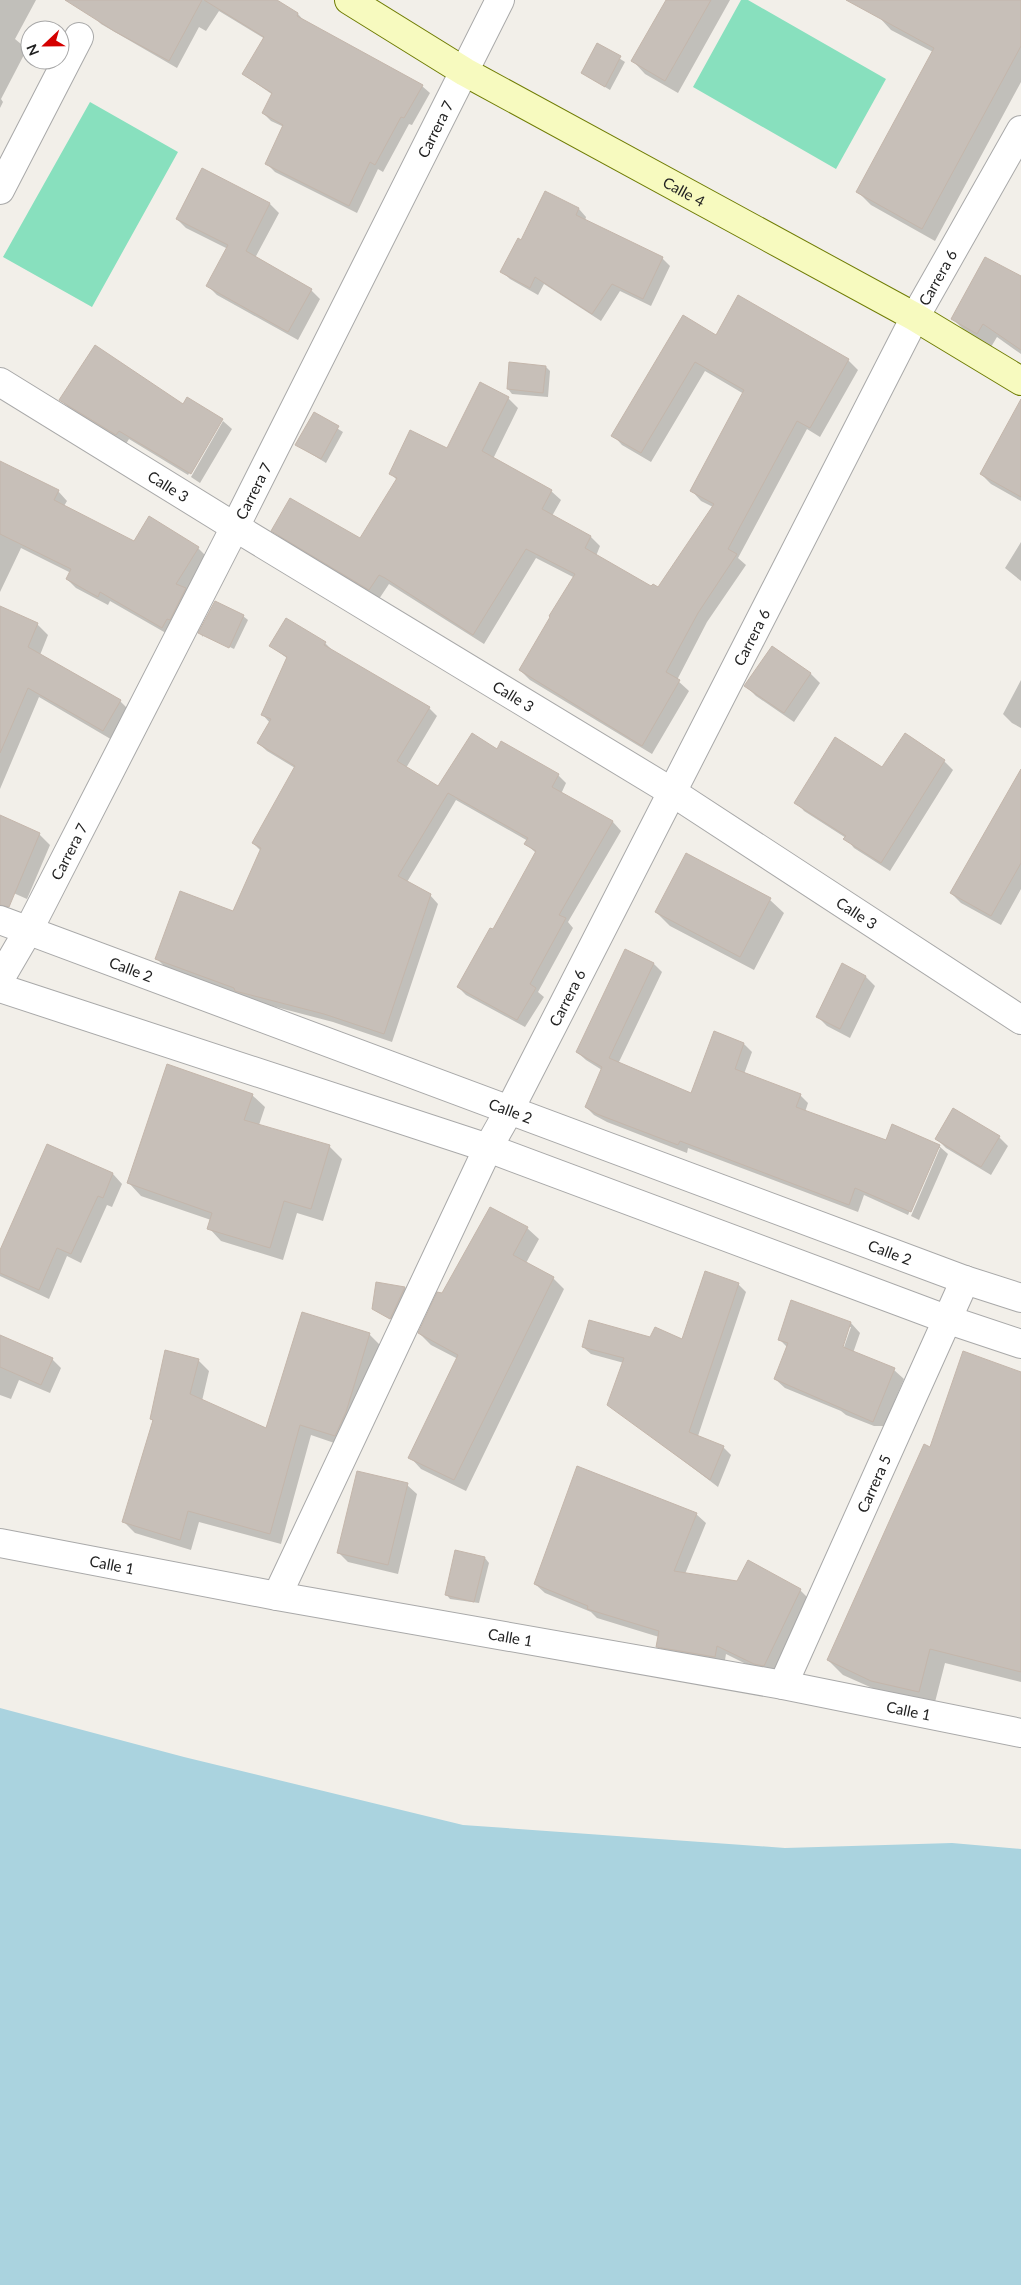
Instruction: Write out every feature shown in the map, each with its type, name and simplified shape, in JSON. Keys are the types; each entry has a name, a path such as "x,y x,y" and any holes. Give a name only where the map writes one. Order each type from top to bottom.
{"street":[{"name":"Calle 4","path":"349,0 465,72 915,317 1021,381"},
{"name":"Carrera 7","path":"0,979 28,931 235,527 500,0"},
{"path":"0,190 78,37"},
{"name":"Carrera 6","path":"277,1596 488,1148 510,1109 915,317 1021,130"},
{"name":"Calle 3","path":"0,382 672,792 1021,1020"},
{"name":"Calle 2","path":"0,920 965,1280 1021,1298"},
{"path":"0,988 488,1148 946,1319 1021,1344"},
{"name":"Carrera 5","path":"783,1685 965,1280"},
{"name":"Calle 1","path":"0,1542 277,1596 783,1685 1021,1734"}],"green space":[{"path":"741,0 748,0 886,79 836,169 693,87"},
{"path":"90,102 178,152 92,307 3,257"}],"water":[{"path":"0,1708 184,1757 463,1825 785,1848 952,1843 1021,1849 1021,2285 0,2285"}],"building":[{"path":"65,0 202,0 169,61 114,31"},
{"path":"204,0 277,0 298,13 297,16 423,85 404,118 401,117 375,165 370,162 349,206 265,164 283,125 262,113 272,93 242,74 264,37"},
{"path":"666,0 711,0 665,81 631,61"},
{"path":"846,0 1021,0 1021,46 922,229 856,192 934,48"},
{"path":"597,43 621,56 605,87 581,73"},
{"path":"202,168 270,203 246,251 312,289 288,332 206,286 228,245 176,219"},
{"path":"545,191 579,208 576,215 663,257 643,299 612,284 592,314 535,277 530,288 500,272 518,238 521,240"},
{"path":"985,257 1021,276 1021,350 983,324 977,334 951,319"},
{"path":"738,295 849,359 810,428 797,421 728,549 737,554 698,613 666,672 680,680 642,746 519,670 575,574 526,549 473,635 385,578 379,575 369,590 271,531 290,498 360,538 397,478 389,474 410,430 447,448 480,382 509,397 482,451 552,490 542,509 591,536 585,548 651,586 653,584 658,587 714,504 690,491 744,390 695,362 641,453 611,436 683,315 716,335"},
{"path":"95,345 183,404 187,397 223,419 191,474 119,431 116,435 59,400"},
{"path":"509,362 546,366 543,393 507,389"},
{"path":"1021,399 1021,497 980,474"},
{"path":"314,412 339,426 321,459 295,445"},
{"path":"0,461 59,490 54,500 134,541 149,516 199,547 176,584 186,588 170,620 167,619 162,628 100,592 98,597 66,579 71,569 0,534"},
{"path":"215,601 244,615 229,648 198,633"},
{"path":"0,606 38,623 28,647 121,700 103,731 28,688 0,753"},
{"path":"286,618 326,642 324,645 430,707 397,761 438,786 472,733 497,749 501,741 559,774 552,787 613,821 559,915 566,918 530,984 536,988 517,1020 457,987 490,928 493,929 536,851 524,844 528,838 448,793 398,876 431,894 384,1034 324,1014 235,991 234,988 155,959 180,891 233,911 261,848 252,843 295,766 257,743 271,719 261,715 287,657 269,646"},
{"path":"772,646 811,673 784,713 744,686"},
{"path":"905,733 945,760 881,863 843,839 846,836 794,803 835,737 882,767"},
{"path":"1021,769 1021,863 991,916 950,893"},
{"path":"0,815 40,833 9,907 0,905"},
{"path":"686,853 771,898 740,957 655,912"},
{"path":"625,949 654,963 609,1058 691,1093 714,1031 744,1043 735,1069 801,1094 796,1107 886,1140 892,1124 940,1145 911,1212 855,1188 849,1205 680,1141 678,1145 597,1114 585,1107 602,1067 576,1052"},
{"path":"842,963 866,976 840,1029 816,1017"},
{"path":"167,1064 253,1094 244,1120 330,1145 311,1209 284,1201 270,1248 207,1229 212,1213 127,1183"},
{"path":"953,1108 1000,1136 981,1167 935,1139"},
{"path":"47,1144 113,1173 103,1198 98,1196 71,1254 57,1248 39,1290 0,1273 0,1250"},
{"path":"490,1207 528,1227 513,1255 554,1277 454,1480 408,1458 458,1355 418,1333 437,1292 442,1293"},
{"path":"705,1271 739,1283 689,1432 724,1446 710,1480 607,1405 624,1358 582,1347 589,1320 650,1337 655,1327 682,1339"},
{"path":"376,1282 405,1287 390,1319 372,1309"},
{"path":"791,1300 851,1322 843,1347 895,1368 873,1422 774,1379 788,1343 778,1340"},
{"path":"302,1312 370,1333 346,1412 335,1436 300,1425 270,1534 188,1511 180,1540 122,1522 153,1420 150,1419 165,1350 199,1359 190,1394 266,1428"},
{"path":"0,1335 53,1358 41,1385 0,1367"},
{"path":"963,1351 1021,1372 1021,1672 930,1649 919,1692 871,1681 827,1660 924,1444 930,1447"},
{"path":"577,1466 697,1513 674,1571 737,1581 748,1560 801,1589 764,1666 754,1664 717,1646 715,1657 656,1647 659,1631 587,1609 588,1606 534,1584"},
{"path":"357,1471 408,1483 388,1565 337,1553"},
{"path":"455,1550 485,1557 474,1602 445,1595"}]}
